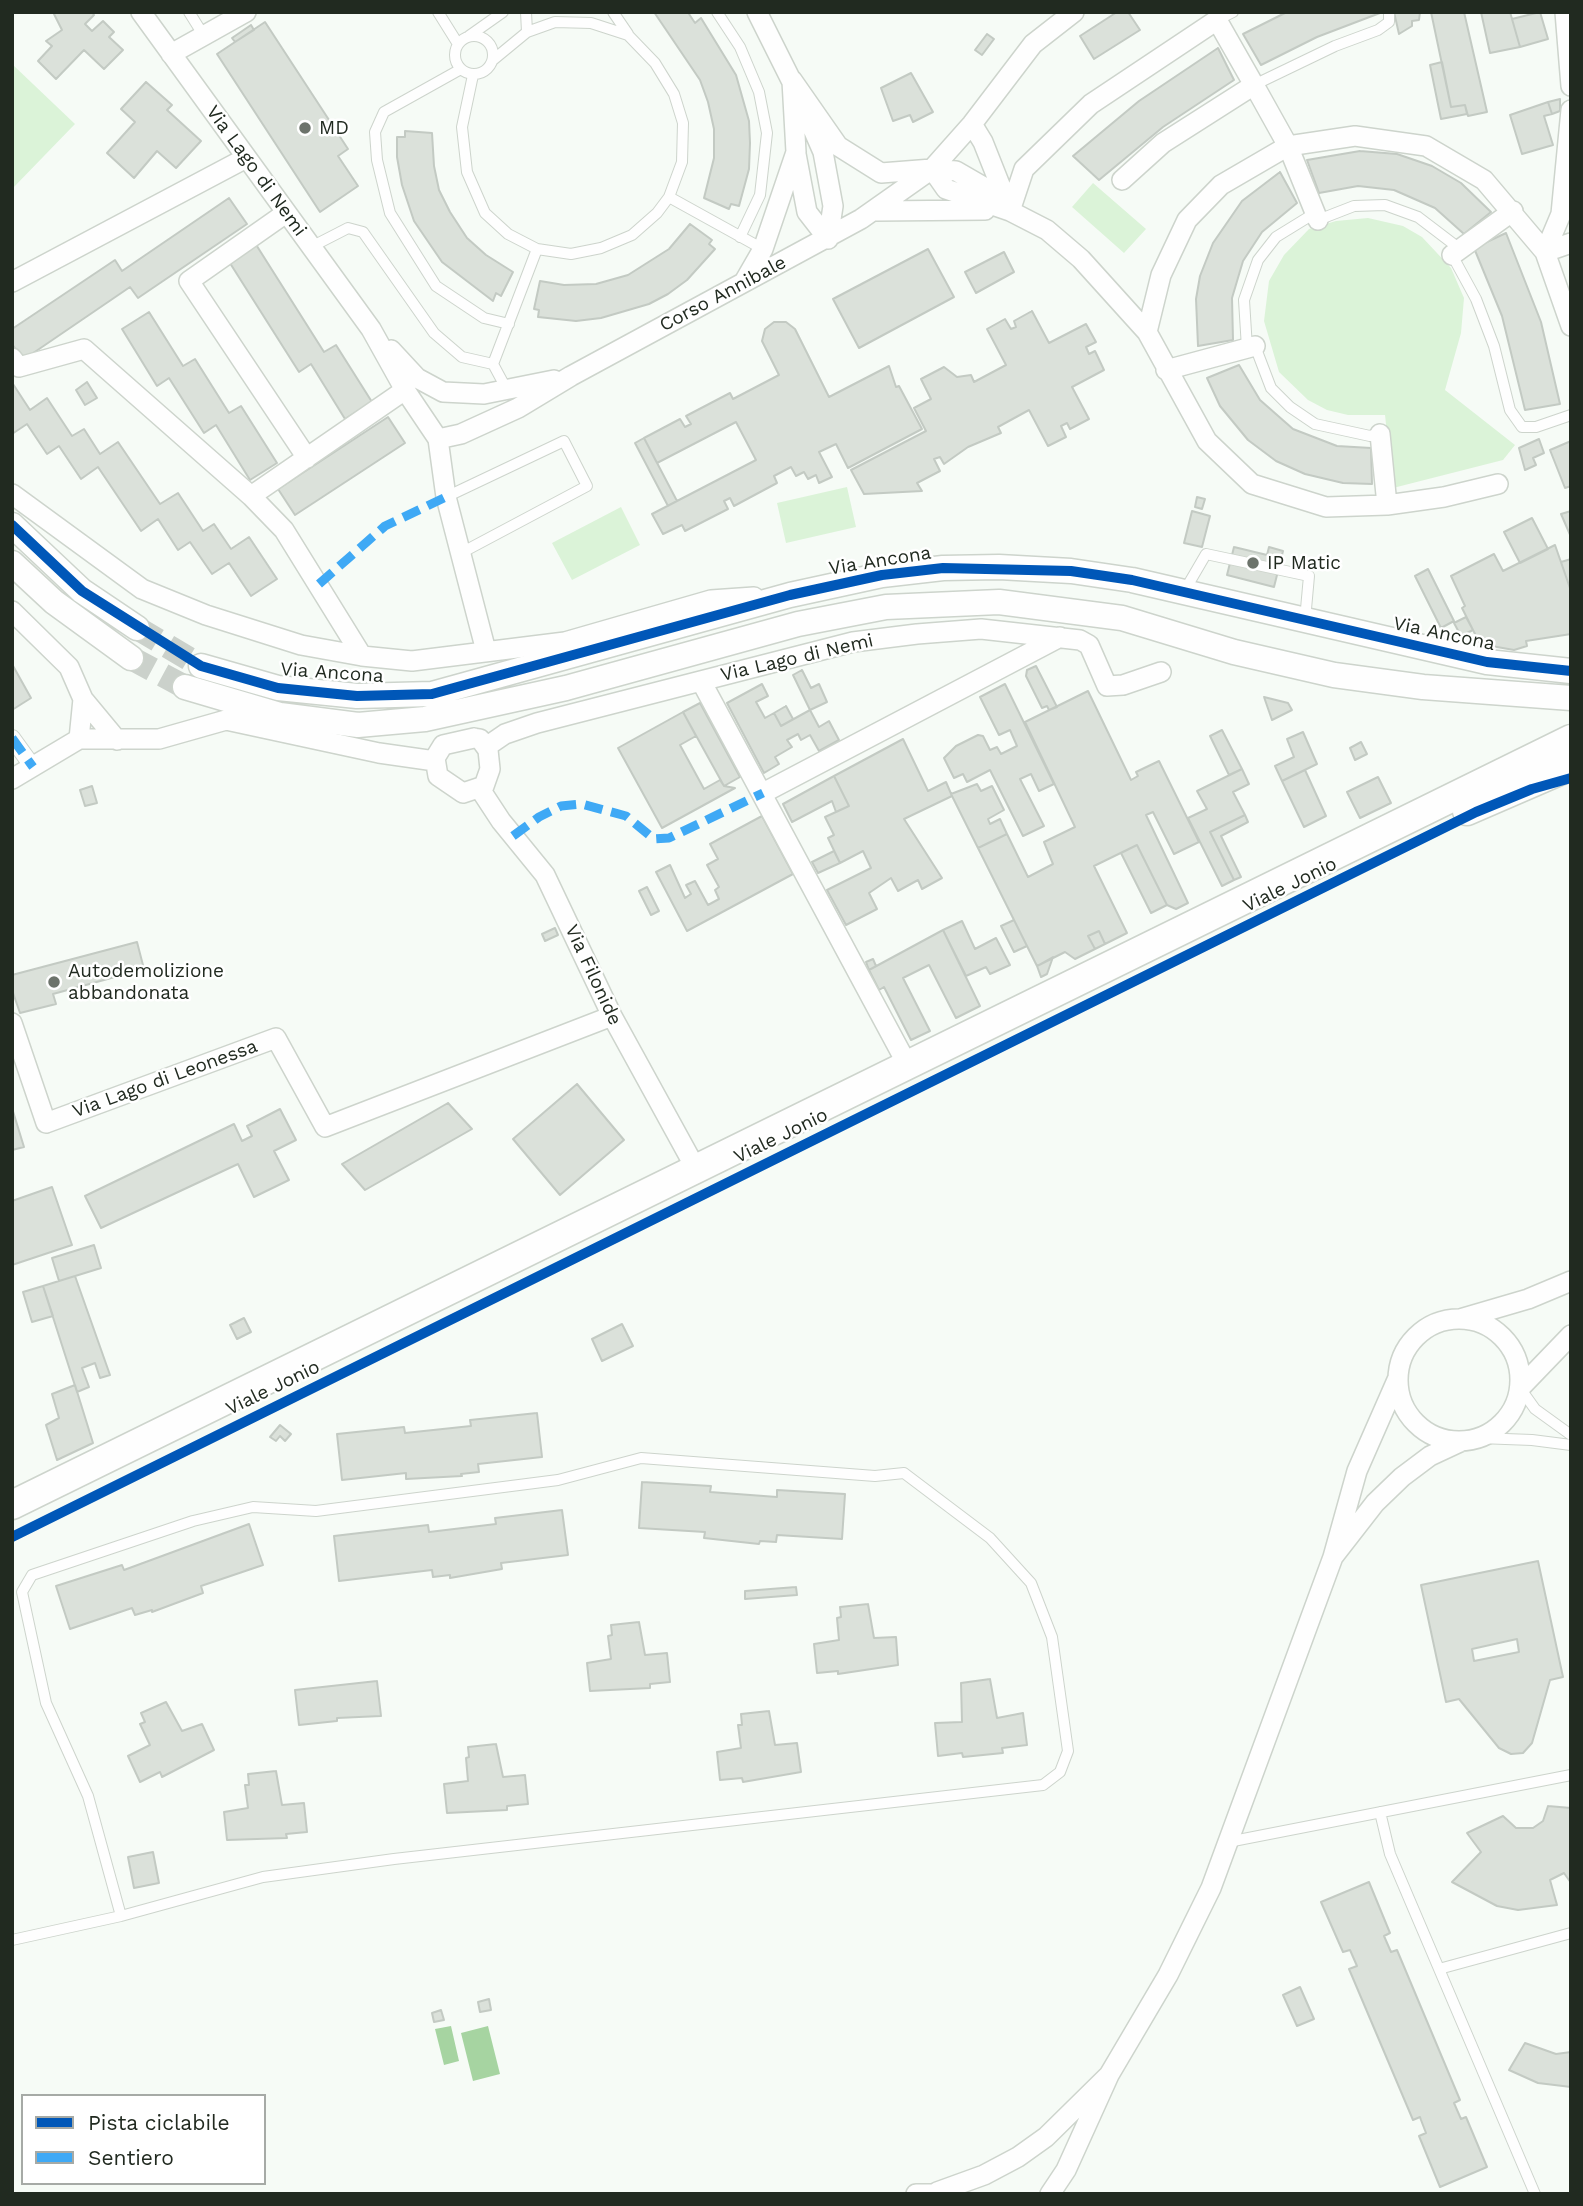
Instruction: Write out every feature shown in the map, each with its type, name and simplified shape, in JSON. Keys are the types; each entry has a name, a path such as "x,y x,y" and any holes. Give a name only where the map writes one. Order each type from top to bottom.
{"main road":[{"name":"Viale Jonio","path":"12,1505 1571,739"},
{"name":"Viale Jonio","path":"12,1522 1496,797 1571,766"}],"street":[{"name":"Via Lago di Nemi","path":"141,12 370,329"},
{"path":"171,54 246,12"},
{"path":"757,12 792,80 823,152 833,206 828,239"},
{"name":"Corso Annibale","path":"571,376 828,239 874,211 932,169 1033,44 1074,12"},
{"path":"1565,12 1571,86"},
{"path":"1010,211 1024,169 1091,104 1225,16 1254,85 1288,146 1316,216"},
{"path":"792,80 796,152 807,212 828,239"},
{"path":"792,80 838,146 881,173 932,169 946,188 969,199 1010,211 1047,230 1081,259 1147,331 1207,441 1252,484 1326,507 1387,505 1444,497 1498,484"},
{"path":"1122,180 1163,143 1254,85"},
{"path":"1545,251 1562,214 1571,110"},
{"path":"971,124 983,142 1010,211"},
{"path":"1147,331 1161,275 1187,220 1221,184 1288,146 1354,136 1426,146 1484,180 1545,251 1571,326"},
{"path":"744,282 763,249 796,152"},
{"path":"12,282 246,158"},
{"path":"874,211 1010,211"},
{"path":"1456,252 1513,211"},
{"path":"286,213 189,281 307,458"},
{"path":"1545,251 1571,243"},
{"path":"370,329 405,390 438,439 446,497 486,651"},
{"path":"370,329 417,378 443,391 507,391 571,376"},
{"path":"1166,370 1251,347"},
{"path":"12,358 19,367 84,349 250,496 284,530 362,656"},
{"path":"438,439 461,434 518,408 571,376"},
{"path":"250,496 405,390"},
{"path":"1380,434 1387,505"},
{"name":"Via Ancona","path":"12,494 142,589 206,615 301,645 362,656 412,661 565,642 711,600 790,595"},
{"path":"12,525 82,591 137,628"},
{"path":"12,563 54,602 131,658"},
{"name":"Via Ancona","path":"201,666 278,688 357,696 432,694 790,595 882,575 943,568 999,567 1071,571 1184,592 1487,663 1571,671"},
{"path":"185,687 280,715 358,725 425,719 566,688 798,624 886,607 999,602 1122,618 1234,652 1334,676 1448,689 1571,698"},
{"path":"12,611 69,667 83,699 117,740"},
{"name":"Via Lago di Nemi","path":"486,747 505,734 537,723 853,642 917,634 981,629 1080,640 1089,645 1107,686 1124,685 1161,672"},
{"path":"763,793 1061,636"},
{"name":"Via Lago di Nemi","path":"701,681 907,1064"},
{"path":"537,723 566,688"},
{"path":"79,739 83,699"},
{"path":"12,779 79,739 159,739 226,720 379,753 435,761"},
{"path":"12,738 33,767"},
{"path":"474,738 480,739 486,747 491,758 490,769 480,789 463,793 438,776 435,761 439,748 455,741 474,738"},
{"name":"Via Filonide","path":"480,789 500,821 545,875 612,1016 696,1169"},
{"name":"Via Lago di Leonessa","path":"12,1023 46,1123 276,1038 325,1127 612,1016"},
{"path":"1050,2194 1066,2170 1109,2075 1168,1975 1211,1888 1333,1557 1357,1471 1397,1379 1400,1360 1417,1335 1442,1320 1463,1318 1528,1299 1571,1281"},
{"path":"1333,1557 1375,1503 1402,1477 1430,1456 1498,1428 1512,1412 1520,1388 1520,1371 1513,1351 1501,1334 1483,1323 1463,1318"},
{"path":"1520,1388 1571,1335"},
{"path":"1397,1379 1400,1399 1409,1416 1423,1430 1440,1439 1470,1440"},
{"path":"927,2193 984,2175 1018,2157 1046,2137 1109,2075"}],"lane":[{"path":"189,12 204,36"},
{"path":"438,12 458,44"},
{"path":"503,12 458,44 455,57 461,69 473,75 486,71 493,60 527,32 555,22 591,23 628,35"},
{"path":"526,12 527,32"},
{"path":"473,75 462,127 467,172 485,213 508,234 537,249 570,254 601,248 632,235 657,213 669,197 682,162 683,123 674,94 655,63 628,35 613,12"},
{"path":"717,12 740,47 760,92 767,133 760,194 740,237"},
{"path":"1254,85 1335,46 1378,30 1389,22 1389,12"},
{"path":"469,36 483,37 492,47 493,60"},
{"path":"461,69 384,112 375,132 377,160 390,213 436,286 484,318 509,324"},
{"path":"669,197 763,249"},
{"path":"1380,434 1370,436 1315,424 1290,407 1271,388 1251,347 1244,300 1258,260 1276,237 1316,216 1354,206 1385,205 1418,217 1456,252 1494,346 1510,410 1522,427 1536,427 1571,415"},
{"path":"311,247 348,228 363,232 434,333 462,357 493,364"},
{"path":"507,391 493,364 537,249"},
{"path":"446,497 564,441 587,486 461,553"},
{"path":"1184,592 1206,554 1309,576 1305,620"},
{"path":"1520,1388 1535,1409 1571,1435"},
{"path":"1470,1440 1532,1440 1571,1445"},
{"path":"12,1940 121,1916 263,1877 394,1859 1043,1785 1060,1772 1069,1751 1052,1637 1031,1583 990,1538 904,1473 875,1476 641,1458 558,1480 316,1511 253,1507 193,1521 32,1575 22,1592 46,1703 88,1796 121,1916"},
{"path":"1227,1842 1571,1774"},
{"path":"1380,1812 1390,1854 1535,2194"},
{"path":"1438,1969 1571,1933"}],"shaded area":[{"path":"12,64 75,124 12,189"},
{"path":"1093,183 1146,229 1124,253 1072,207"},
{"path":"1368,218 1403,226 1422,237 1451,268 1464,298 1461,333 1445,390 1515,445 1503,460 1393,488 1385,415 1348,415 1327,410 1308,400 1279,372 1264,321 1269,281 1284,255 1309,229 1336,221"},
{"path":"847,487 856,527 786,543 777,503"},
{"path":"621,507 640,545 572,580 552,543"},
{"path":"451,2026 459,2061 444,2065 435,2029"},
{"path":"488,2026 500,2074 473,2081 461,2033"}],"building":[{"path":"53,12 92,12 94,15 85,24 92,31 103,21 114,32 109,37 123,50 104,69 84,50 56,79 38,61 52,46 46,41 62,30"},
{"path":"654,12 691,12 689,14 695,23 701,18 736,75 749,121 750,143 749,169 739,206 731,204 729,209 704,198 714,158 714,129 708,102 700,80"},
{"path":"1117,12 1128,12 1140,30 1094,59 1080,36"},
{"path":"1287,12 1380,13 1317,37 1261,65 1243,34"},
{"path":"1394,12 1420,12 1419,20 1412,21 1412,26 1399,34"},
{"path":"1431,12 1464,12 1487,112 1468,116 1465,105 1451,107"},
{"path":"1481,12 1510,12 1520,47 1490,53"},
{"path":"1540,12 1548,39 1520,47 1512,19"},
{"path":"265,22 348,149 338,156 358,186 320,212 217,54"},
{"path":"251,25 254,30 235,42 232,38"},
{"path":"987,34 994,39 982,55 975,50"},
{"path":"1218,48 1234,80 1163,127 1099,180 1073,156 1139,101"},
{"path":"1442,62 1451,107 1465,105 1467,114 1441,119 1430,65"},
{"path":"911,73 933,112 913,122 910,115 893,121 881,88"},
{"path":"146,82 172,105 167,110 201,141 176,168 157,151 134,178 107,153 135,122 121,109"},
{"path":"1560,99 1560,111 1552,114 1548,102"},
{"path":"1548,102 1552,114 1544,116 1553,145 1522,154 1510,115"},
{"path":"405,131 432,133 439,190 450,212 467,238 486,255 513,272 501,296 496,293 493,301 442,262 414,221 402,185 397,157 397,137 405,137"},
{"path":"1360,151 1397,154 1432,166 1461,183 1491,212 1464,234 1435,208 1394,190 1358,186 1319,193 1307,160"},
{"path":"1280,172 1297,203 1262,232 1243,261 1232,298 1233,340 1198,346 1196,299 1200,276 1213,243 1242,201"},
{"path":"229,198 247,224 138,298 130,287 23,360 12,344 12,329 115,260 122,271"},
{"path":"690,224 712,240 709,244 715,249 687,280 668,294 649,304 601,318 576,321 538,317 539,310 534,309 540,281 564,285 596,284 628,275 669,249"},
{"path":"1506,233 1541,322 1560,404 1525,410 1502,316 1474,248"},
{"path":"255,243 324,352 336,345 372,402 345,419 311,364 299,372 228,260"},
{"path":"928,249 954,297 859,348 833,299"},
{"path":"1004,252 1014,272 976,293 965,272"},
{"path":"1032,311 1049,343 1086,324 1096,342 1086,347 1089,354 1095,351 1104,370 1072,387 1089,419 1070,429 1067,423 1061,426 1066,437 1048,446 1029,410 998,427 1001,433 968,447 944,464 940,457 934,459 940,471 917,483 922,491 864,494 851,470 926,431 914,408 931,399 921,379 944,367 957,377 971,375 974,382 1006,365 987,329 1005,319 1011,329 1016,327 1014,321"},
{"path":"149,312 183,366 195,359 229,413 241,406 277,463 250,480 216,425 204,433 169,378 157,386 122,329"},
{"path":"774,322 786,322 795,329 829,397 889,366 896,387 899,386 922,429 848,468 836,444 819,452 832,477 819,483 816,475 808,479 804,472 796,476 791,467 774,476 777,483 734,506 730,498 724,501 728,509 685,531 682,525 663,534 652,514 756,460 736,422 657,463 644,438 680,419 685,427 691,424 686,416 730,393 733,399 779,375 762,341 765,329"},
{"path":"1239,365 1260,400 1293,429 1337,446 1371,448 1372,484 1343,483 1305,474 1276,461 1248,440 1220,406 1207,378"},
{"path":"87,382 97,398 85,405 76,390"},
{"path":"13,384 30,410 47,398 72,436 84,429 100,454 118,442 160,504 178,493 203,531 214,524 231,549 249,537 277,579 251,596 229,563 212,574 190,542 178,550 158,519 141,531 98,467 81,479 59,446 47,454 27,424 12,434"},
{"path":"388,417 405,443 295,515 278,489"},
{"path":"644,438 677,501 668,506 635,443"},
{"path":"1539,439 1544,453 1533,458 1536,465 1525,470 1519,448"},
{"path":"1571,441 1571,486 1565,488 1550,450"},
{"path":"1197,497 1205,499 1202,509 1195,507"},
{"path":"1192,511 1210,516 1202,547 1184,543"},
{"path":"1571,511 1571,537 1561,514"},
{"path":"1532,518 1548,549 1520,563 1504,532"},
{"path":"1555,545 1571,591 1571,634 1526,641 1527,646 1514,650 1480,644 1462,608 1465,606 1451,576 1494,554 1503,571"},
{"path":"1234,547 1267,555 1269,547 1283,551 1274,587 1227,575"},
{"path":"1571,559 1571,591 1561,562"},
{"path":"1428,569 1454,621 1441,628 1415,576"},
{"path":"1466,617 1473,630 1461,636 1454,623"},
{"path":"12,664 31,698 12,710"},
{"path":"1036,666 1057,707 1049,710 1047,706 1042,708 1026,676 1027,670"},
{"path":"802,670 811,688 819,684 827,702 810,710 793,675"},
{"path":"762,684 768,696 756,702 765,718 774,713 781,726 810,710 819,727 829,721 839,740 819,751 810,735 801,740 798,734 787,740 792,747 775,757 779,764 764,773 727,703"},
{"path":"1005,684 1054,784 1039,791 1031,774 1020,779 1044,826 1023,836 990,770 967,782 963,774 954,778 944,758 956,746 978,735 983,736 990,750 997,747 1001,754 1017,746 1010,730 999,735 980,697"},
{"path":"1088,691 1131,780 1138,776 1136,772 1159,761 1199,842 1174,854 1153,812 1146,815 1188,903 1176,909 1167,905 1137,845 1094,866 1127,933 1105,944 1099,931 1088,936 1095,949 1075,959 1065,952 1037,966 978,848 1007,834 1028,877 1053,864 1044,842 1075,827 1025,722"},
{"path":"1264,697 1288,703 1292,710 1272,720"},
{"path":"700,703 740,777 724,786 683,712"},
{"path":"786,706 793,719 781,726 774,713"},
{"path":"683,712 696,736 680,745 704,789 720,780 724,786 735,788 662,828 618,748"},
{"path":"1222,730 1242,769 1229,775 1210,736"},
{"path":"1303,732 1317,764 1282,781 1275,766 1294,757 1287,739"},
{"path":"903,739 928,791 946,782 952,796 904,819 942,878 922,889 918,880 898,891 891,878 869,893 877,909 846,925 827,890 871,868 863,851 840,863 828,838 834,835 825,817 849,806 834,776"},
{"path":"1361,742 1367,754 1355,760 1350,748"},
{"path":"1242,769 1249,784 1233,792 1245,815 1210,832 1234,880 1222,886 1188,818 1207,809 1197,791"},
{"path":"1305,770 1326,816 1304,827 1282,781"},
{"path":"834,776 849,806 836,812 832,801 792,822 783,804"},
{"path":"1378,777 1391,803 1360,818 1347,792"},
{"path":"977,784 981,791 992,786 1004,810 988,819 990,824 1000,819 1007,834 978,848 951,794"},
{"path":"92,786 97,803 85,806 80,790"},
{"path":"1245,815 1248,822 1221,836 1241,877 1234,880 1210,832"},
{"path":"762,816 793,874 687,931 656,872 670,865 685,898 691,894 686,885 695,881 708,905 719,899 715,890 719,887 707,865 718,859 710,844"},
{"path":"1137,845 1167,905 1151,913 1121,853"},
{"path":"834,851 840,863 818,873 812,862"},
{"path":"647,887 659,911 651,915 639,891"},
{"path":"1014,920 1027,946 1014,952 1001,926"},
{"path":"962,921 975,949 996,938 1010,965 990,974 986,967 966,976 943,930"},
{"path":"555,928 558,935 545,941 542,934"},
{"path":"943,930 980,1006 956,1018 929,965 903,978 930,1031 911,1040 884,987 879,990 869,970"},
{"path":"1099,931 1105,944 1095,949 1088,936"},
{"name":"Autodemolizione abbandonata","path":"137,942 144,969 53,994 56,1004 20,1013 12,990 12,975"},
{"path":"1053,957 1047,974 1041,977 1037,966"},
{"path":"873,959 876,966 869,970 866,962"},
{"path":"577,1084 624,1140 560,1195 513,1139"},
{"path":"448,1103 472,1129 365,1190 342,1164"},
{"path":"12,1108 24,1147 12,1150"},
{"path":"280,1109 296,1140 274,1151 289,1180 254,1197 238,1164 101,1228 85,1196 234,1124 242,1141 252,1136 247,1126"},
{"path":"52,1187 72,1245 12,1265 12,1201"},
{"path":"94,1245 101,1268 59,1281 52,1258"},
{"path":"75,1276 110,1375 100,1378 95,1363 82,1368 89,1387 77,1392 43,1286"},
{"path":"43,1286 53,1316 32,1322 23,1292"},
{"path":"244,1318 251,1332 237,1339 230,1325"},
{"path":"622,1324 633,1346 602,1361 592,1339"},
{"path":"75,1385 93,1443 57,1460 46,1425 59,1418 52,1394"},
{"path":"537,1413 542,1457 478,1464 479,1472 461,1474 462,1476 406,1479 406,1473 342,1480 337,1434 404,1427 405,1433 471,1426 470,1420"},
{"path":"280,1425 291,1434 285,1441 280,1436 276,1441 270,1437"},
{"path":"642,1482 711,1486 710,1492 777,1497 777,1490 845,1494 842,1539 777,1535 776,1542 760,1541 759,1544 704,1538 705,1532 639,1528"},
{"path":"562,1510 568,1555 501,1563 502,1569 450,1578 450,1575 433,1577 432,1570 339,1581 334,1536 428,1525 429,1532 496,1524 495,1518"},
{"path":"249,1524 263,1565 201,1586 203,1593 152,1612 135,1615 132,1608 70,1629 56,1586 122,1565 124,1570"},
{"path":"1538,1561 1563,1677 1550,1680 1532,1743 1523,1753 1511,1754 1499,1748 1459,1699 1446,1702 1421,1585","holes":["1517,1639 1519,1652 1474,1661 1472,1649"]},
{"path":"796,1587 797,1595 745,1599 745,1591"},
{"path":"868,1604 874,1638 896,1637 898,1665 838,1674 838,1671 817,1673 814,1644 839,1640 837,1618 841,1617 840,1607"},
{"path":"639,1622 645,1655 667,1653 670,1682 650,1684 650,1688 590,1691 587,1663 611,1659 608,1636 612,1635 611,1625"},
{"path":"990,1679 997,1718 1023,1713 1027,1745 1002,1748 1003,1753 963,1757 962,1753 938,1756 935,1723 962,1722 961,1683"},
{"path":"377,1681 381,1716 337,1718 337,1721 299,1725 295,1690"},
{"path":"166,1702 182,1731 202,1724 214,1750 162,1777 160,1772 140,1782 128,1756 150,1745 140,1724 145,1722 141,1713"},
{"path":"769,1711 775,1745 797,1743 801,1772 743,1782 742,1778 720,1780 717,1752 741,1748 738,1725 742,1725 741,1714"},
{"path":"496,1744 503,1777 525,1775 528,1804 507,1806 507,1810 447,1813 444,1784 468,1781 468,1747"},
{"path":"276,1771 282,1805 304,1803 307,1832 286,1834 287,1838 227,1840 224,1812 248,1808 245,1785 249,1785 248,1774"},
{"path":"1548,1806 1571,1808 1571,1883 1564,1873 1550,1880 1557,1905 1518,1910 1497,1906 1452,1882 1481,1852 1467,1833 1503,1816 1516,1828 1533,1828 1543,1821"},
{"path":"153,1852 159,1883 134,1888 128,1857"},
{"path":"1369,1882 1390,1933 1384,1936 1391,1952 1397,1950 1460,2100 1454,2103 1461,2119 1466,2117 1487,2167 1440,2187 1419,2136 1426,2133 1420,2117 1413,2120 1349,1969 1357,1966 1350,1950 1343,1952 1321,1902"},
{"path":"1300,1987 1314,2019 1297,2026 1283,1995"},
{"path":"489,1999 491,2010 480,2012 478,2002"},
{"path":"441,2010 444,2020 434,2022 432,2013"},
{"path":"1525,2043 1556,2054 1571,2052 1571,2087 1538,2083 1509,2070"}],"tunnel":[{"path":"137,628 201,666"},
{"path":"131,658 185,687"}],"marked path":[{"path":"319,584 385,526 446,497"},
{"path":"12,738 33,767"},
{"path":"513,836 539,817 561,806 582,804 626,816 654,839 669,838 763,793"}],"cycle path":[{"path":"12,525 82,591 201,666 278,688 357,696 432,694 790,595 882,575 943,568 1071,571 1132,580 1487,662 1571,671"},
{"path":"12,1537 1476,812 1532,789 1571,778"}],"place":[{"name":"MD","path":"305,128"},
{"name":"IP Matic","path":"1253,563"},
{"name":"Autodemolizione abbandonata","path":"54,982"}]}
